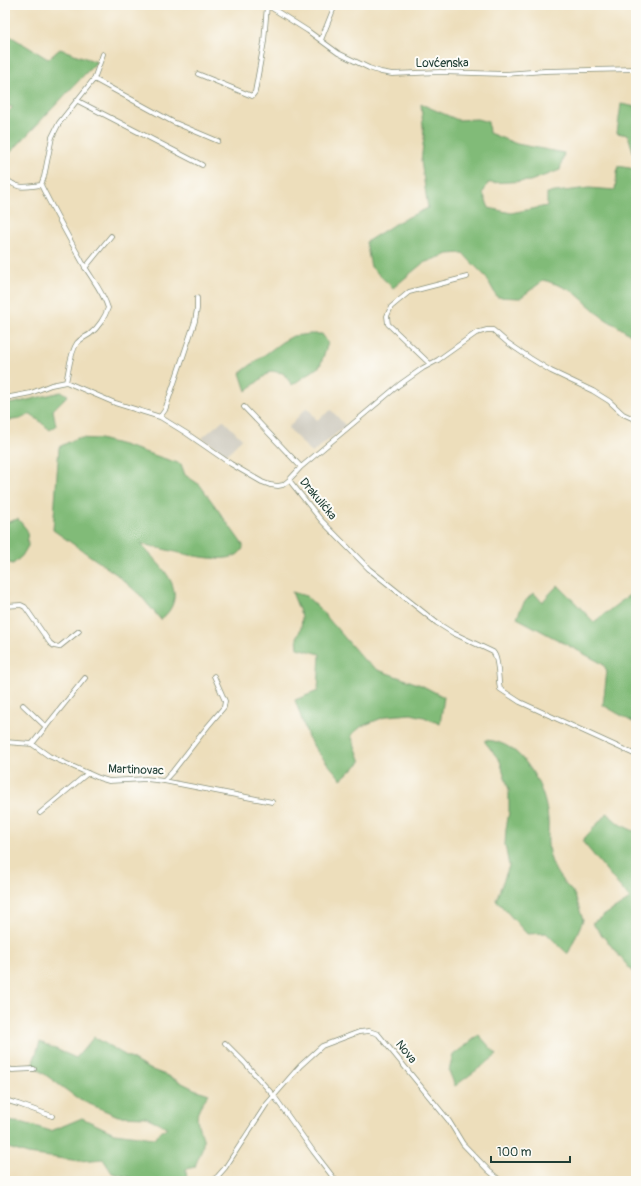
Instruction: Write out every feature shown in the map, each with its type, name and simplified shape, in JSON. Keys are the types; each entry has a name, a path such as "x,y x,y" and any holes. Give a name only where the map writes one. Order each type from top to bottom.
{"street":[{"name":"Lovćenska","path":"267,5 308,31 338,54 381,72 392,74 440,72 505,74 636,68"},
{"path":"198,74 252,96 264,42 267,5"},
{"path":"321,40 335,5"},
{"path":"5,398 31,393 51,385 66,382 72,353 76,345 81,339 92,333 100,323 108,308 41,185 52,137 59,124 94,79 103,54"},
{"path":"94,79 173,122 218,141"},
{"path":"78,101 202,165"},
{"path":"5,178 11,184 20,187 41,185"},
{"path":"85,268 111,236"},
{"path":"430,364 388,324 387,316 390,307 409,292 467,276"},
{"path":"160,417 165,410 195,321 197,298"},
{"path":"289,480 301,467 399,385 476,333 487,330 493,330 508,343 530,358 551,371 593,391 609,401 623,414 636,420"},
{"name":"Drakulićka","path":"66,382 115,403 160,417 231,464 262,482 278,486 283,485 289,480 321,520 369,569 438,623 453,633 493,652 496,655 500,689 520,702 636,755"},
{"path":"244,407 301,467"},
{"path":"5,606 25,607 50,643 54,646 59,647 79,631"},
{"path":"164,780 173,771 224,707 225,701 214,676"},
{"path":"5,742 32,744 85,678"},
{"path":"23,705 46,726"},
{"name":"Martinovac","path":"32,744 49,756 108,781 146,779 164,780 272,802"},
{"path":"40,813 88,773"},
{"name":"Nova","path":"211,1181 219,1175 230,1162 266,1105 300,1066 322,1046 359,1032 369,1031 378,1034 449,1121 463,1144 489,1171 501,1181"},
{"path":"225,1043 274,1096 312,1151 336,1181"},
{"path":"5,1067 12,1070 34,1069"},
{"path":"5,1100 52,1116"}],"shaded area":[{"path":"307,407 317,420 331,410 346,426 312,453 288,428"},
{"path":"223,420 242,439 227,454 202,438"}],"green space":[{"path":"5,33 48,59 60,49 97,62 10,153 5,152 5,115 13,107 5,106"},
{"path":"421,104 458,120 477,119 488,122 489,133 517,144 564,153 560,170 530,181 488,183 483,193 489,208 511,213 547,206 547,193 589,188 615,190 618,166 635,169 636,167 636,339 602,317 574,292 544,280 520,298 497,297 486,277 463,253 448,254 423,263 393,288 371,267 366,242 398,222 428,208 421,161 424,137"},
{"path":"621,104 636,107 636,161 628,135 617,133"},
{"path":"322,334 328,343 320,366 292,385 283,373 271,371 246,391 240,373 282,342 293,336"},
{"path":"61,392 68,395 53,410 56,426 50,430 31,414 20,419 5,421 5,404"},
{"path":"77,438 100,439 181,464 185,475 200,485 243,545 242,550 234,556 209,558 178,553 141,544 161,566 172,583 174,601 169,611 161,620 140,595 116,574 53,530 59,447"},
{"path":"18,519 27,530 28,546 22,556 13,564 6,562 5,560 5,526 8,522"},
{"path":"558,585 594,622 636,590 636,724 603,705 607,671 603,664 517,618 523,604 534,593 542,602"},
{"path":"292,592 306,596 319,608 364,660 378,670 421,685 444,697 440,724 424,717 411,714 387,716 362,726 351,735 361,762 341,779 316,750 308,737 295,700 318,691 320,654 298,648 297,638 301,628 302,617"},
{"path":"485,740 498,742 510,748 521,757 537,780 546,806 548,819 548,847 551,859 554,868 563,882 574,894 583,920 568,954 546,933 527,934 496,900 509,866 505,845 509,812 509,790 500,761"},
{"path":"607,813 619,824 636,832 636,976 592,923 630,899 582,841"},
{"path":"479,1035 497,1055 455,1086 449,1071 453,1055"},
{"path":"94,1037 147,1068 209,1094 199,1110 197,1118 203,1139 203,1146 195,1167 186,1169 187,1181 135,1181 132,1178 112,1173 103,1159 80,1161 28,1154 5,1147 5,1121 24,1123 51,1131 82,1118 114,1133 154,1138 167,1127 146,1117 118,1116 80,1100 32,1065 40,1042 76,1058"}]}
